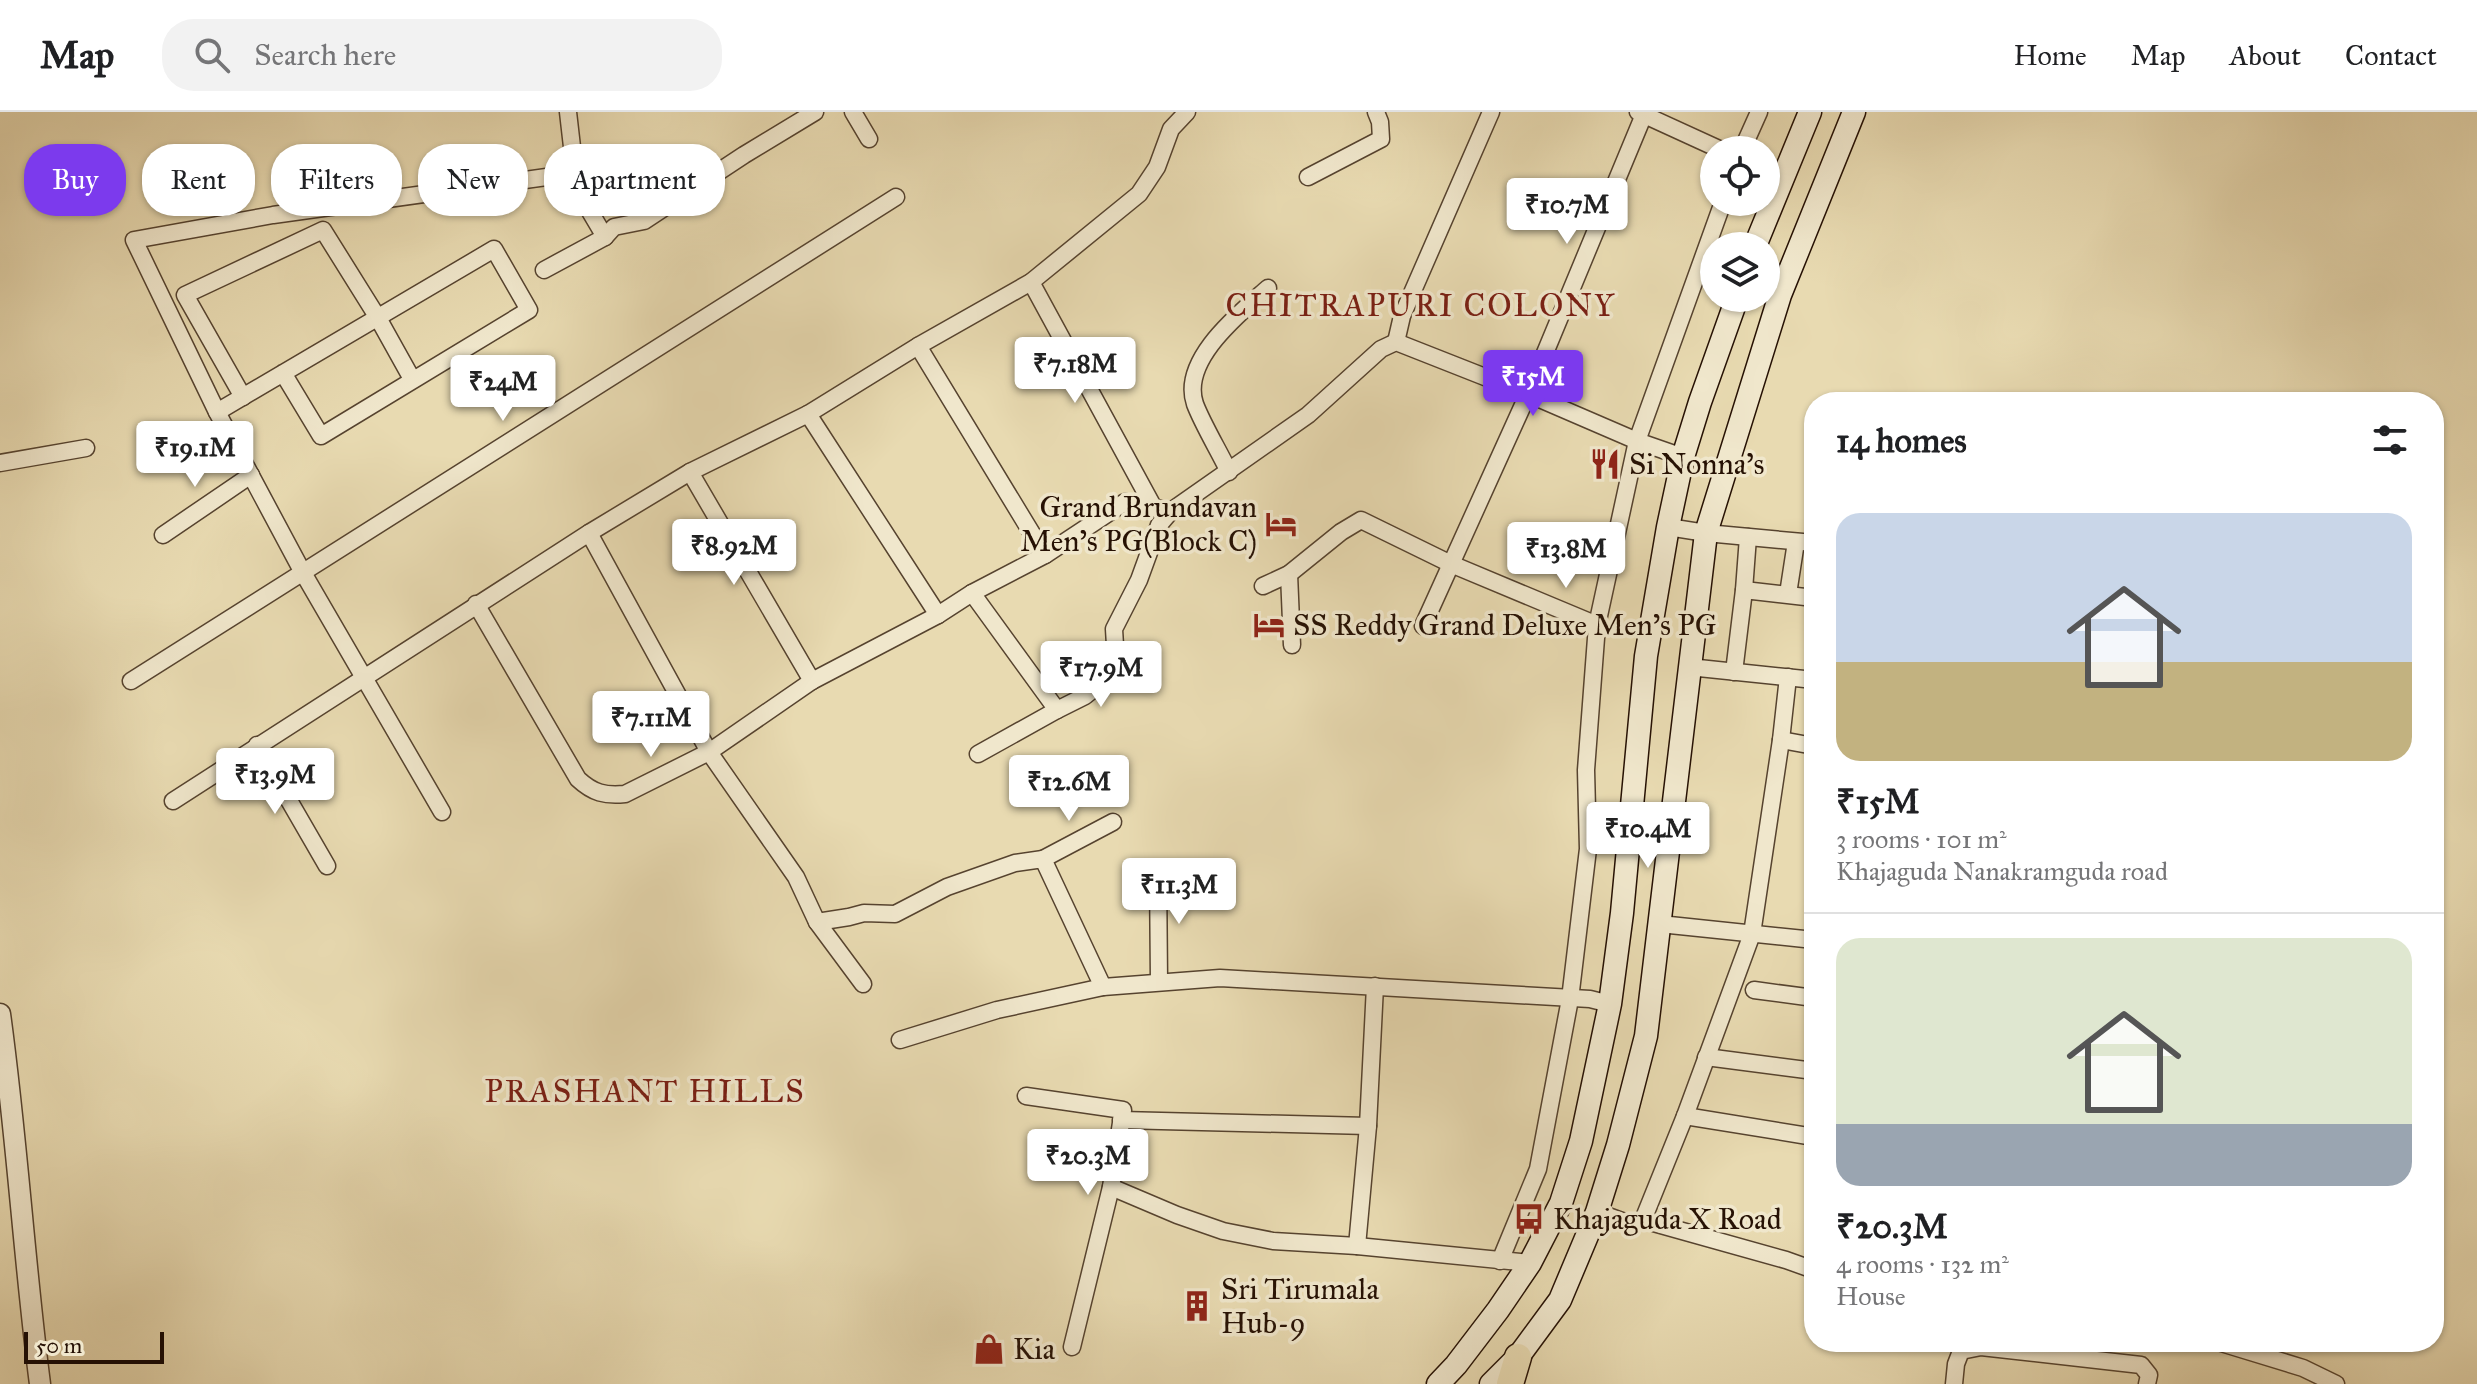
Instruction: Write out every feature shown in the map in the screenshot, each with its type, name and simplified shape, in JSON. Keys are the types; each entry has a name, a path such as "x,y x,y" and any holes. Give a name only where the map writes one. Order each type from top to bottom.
{"main road":[{"path":"1761,232 1810,112"},
{"path":"1491,1384 1518,1357 1560,1300 1597,1212 1618,1145 1646,1036 1706,533 1780,295 1854,112"},
{"path":"1438,1384 1498,1310 1530,1263 1561,1203 1581,1141 1610,1004 1622,913 1646,656 1668,527 1683,457 1732,312"},
{"path":"1510,1384 1518,1357"}],"street":[{"path":"568,112 572,144"},
{"path":"544,270 605,237 614,227 644,221 815,112"},
{"path":"853,112 869,139"},
{"path":"173,801 589,533 690,472 808,414 918,346 1031,282 1139,194 1157,167 1171,129 1187,112"},
{"path":"1308,177 1381,139 1376,112"},
{"path":"1396,342 1402,316 1491,112"},
{"path":"1748,136 1759,112"},
{"path":"1423,626 1528,394 1642,113 1700,140"},
{"path":"442,812 302,571 217,412 134,240 273,215 544,177"},
{"path":"131,681 896,197"},
{"path":"593,216 605,237"},
{"path":"1500,1261 1538,1169 1570,999 1588,849 1586,770 1597,625 1637,441 1718,216"},
{"path":"243,397 185,295 323,230 412,379"},
{"path":"217,412 283,373 378,318 494,249 529,310 321,436 283,373"},
{"path":"1031,282 1154,508"},
{"path":"1229,472 1195,403 1197,369 1210,346 1231,321 1268,288"},
{"path":"978,754 1085,696 1112,674 1116,662 1114,629 1139,580 1159,525 1171,511 1308,415 1381,349 1396,342 1683,457"},
{"path":"918,346 1045,555"},
{"path":"808,414 938,615"},
{"path":"0,463 86,448"},
{"path":"690,472 812,681"},
{"path":"163,535 251,475"},
{"path":"476,604 578,779 591,791 625,794 709,752 812,681 1045,555 1125,502 1171,511"},
{"path":"1263,586 1289,574 1341,532 1361,520 1451,564 1597,625"},
{"path":"1668,527 1804,542"},
{"path":"589,533 709,752 796,877 817,922 863,984"},
{"path":"1734,672 1748,537"},
{"path":"1788,594 1796,542"},
{"path":"1289,574 1292,645"},
{"path":"1744,590 1804,596"},
{"path":"972,593 1057,710"},
{"path":"1689,667 1804,679"},
{"path":"1597,1212 1633,1225 1643,1220 1752,934 1788,677"},
{"path":"1781,740 1804,744"},
{"path":"257,745 327,866"},
{"path":"817,922 864,913 895,914 947,887 1015,863 1043,859 1113,822"},
{"path":"1043,859 1103,987"},
{"path":"1158,871 1159,982"},
{"path":"1660,924 1804,939"},
{"path":"900,1040 997,1010 1103,987 1220,978 1590,999 1610,1004"},
{"path":"1357,1246 1368,1126 1375,986"},
{"path":"1754,990 1804,997"},
{"path":"0,1014 13,1109 40,1384"},
{"path":"1706,1057 1804,1070"},
{"path":"1026,1096 1123,1110 1111,1187 1072,1347"},
{"path":"1685,1116 1804,1135"},
{"path":"1121,1120 1368,1126"},
{"path":"1111,1187 1223,1231 1273,1241 1530,1263"},
{"path":"1643,1220 1804,1266"},
{"path":"1954,1384 1961,1352"},
{"path":"2025,1352 2141,1365 2149,1375 2147,1384"},
{"path":"2251,1352 2303,1368 2336,1384"}],"place":[{"name":"Si Nonna's","path":"1605,464"},
{"name":"Grand Brundavan Men's PG(Block C)","path":"1281,524"},
{"name":"SS Reddy Grand Deluxe Men's PG","path":"1269,625"},
{"name":"Khajaguda X Road","path":"1529,1219"},
{"name":"Sri Tirumala Hub-9","path":"1197,1306"},
{"name":"Kia","path":"989,1349"}],"district":[{"name":"CHITRAPURI COLONY","path":"1421,305"},
{"name":"PRASHANT HILLS","path":"645,1091"}]}
